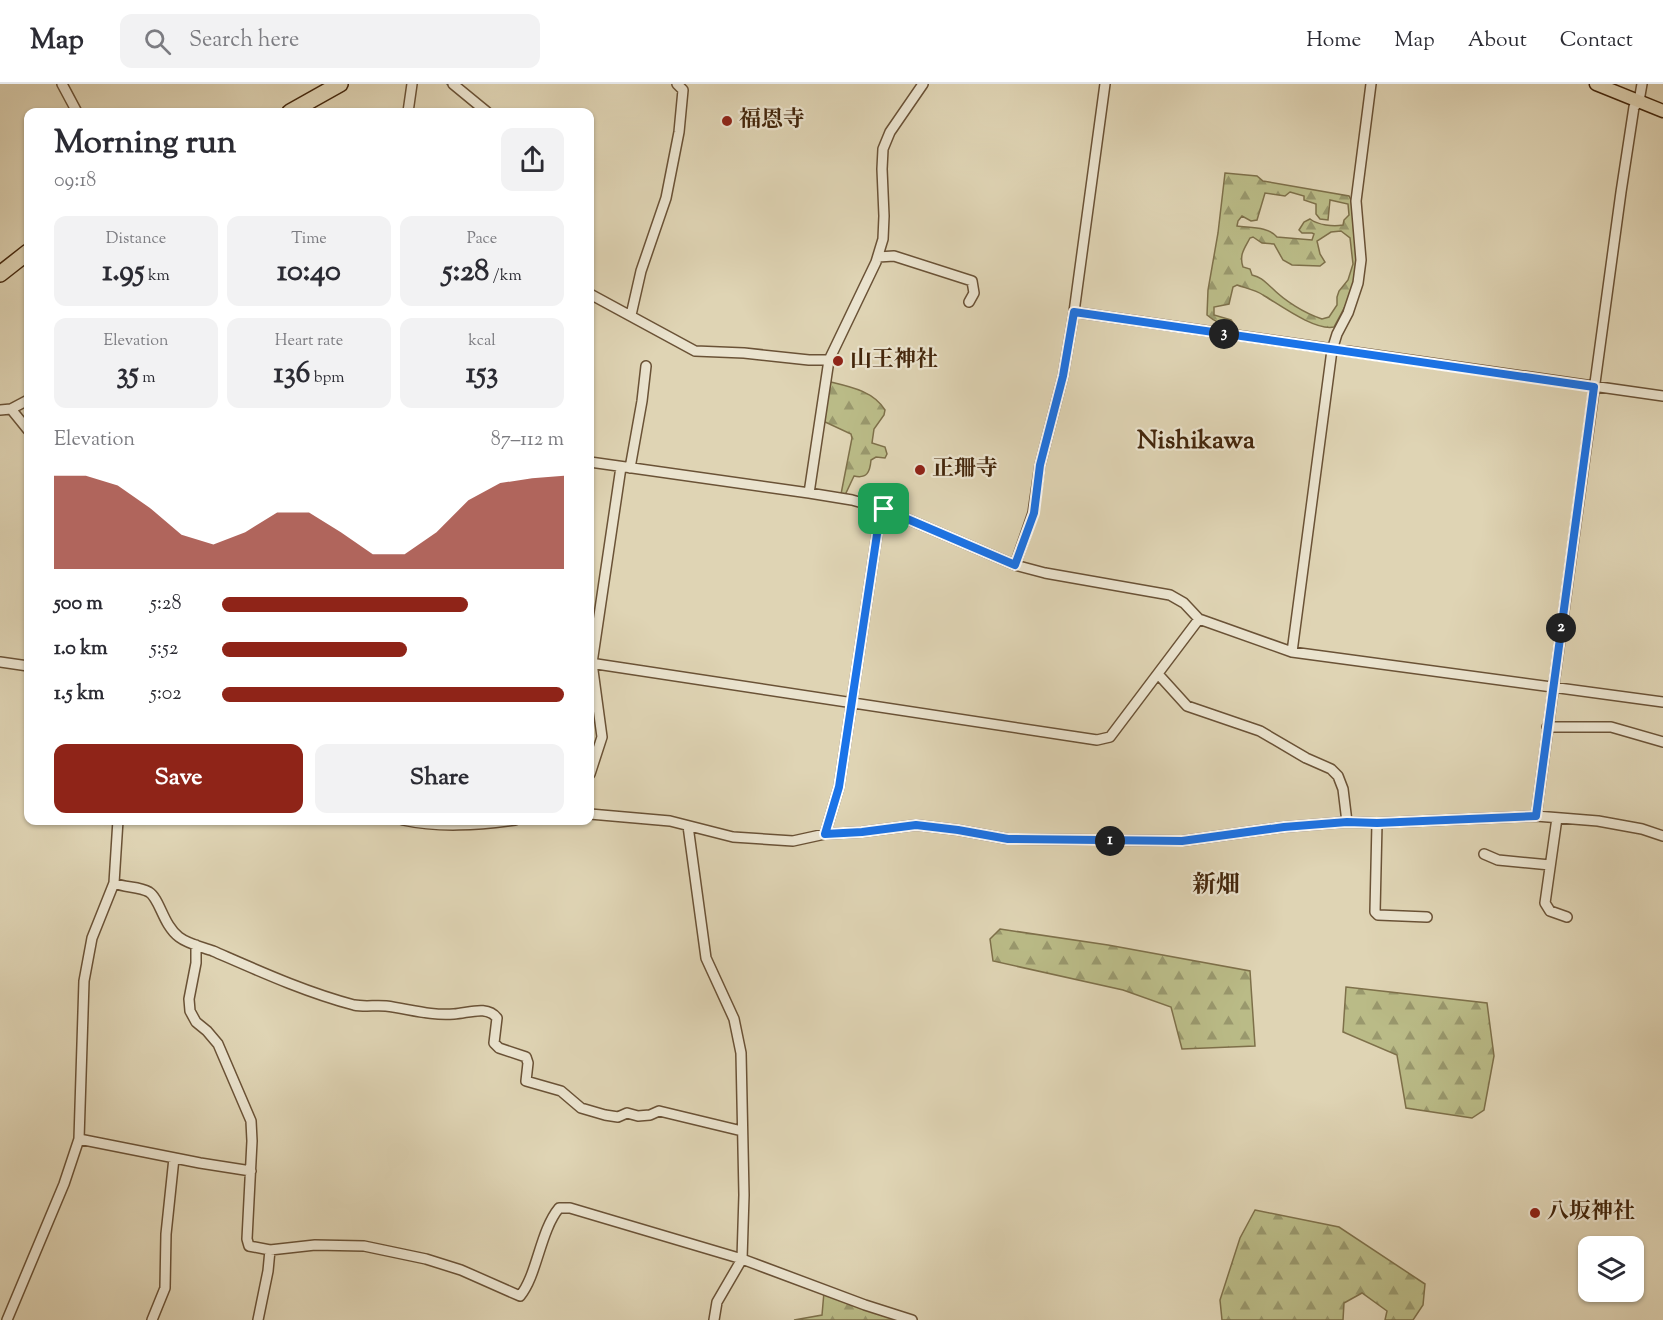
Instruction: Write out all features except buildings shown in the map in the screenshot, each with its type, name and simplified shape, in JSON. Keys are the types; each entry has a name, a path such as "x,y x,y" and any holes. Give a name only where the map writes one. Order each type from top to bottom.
{"highway":[{"path":"297,108 340,84"},
{"path":"0,274 24,255"}],"main road":[{"path":"1596,84 1663,111"}],"street":[{"path":"62,84 75,108"},
{"path":"408,108 411,84"},
{"path":"453,84 482,108"},
{"path":"631,315 641,271 666,198 682,111 683,90 677,84"},
{"path":"809,493 829,360 878,257 883,239 883,148 890,132 923,84"},
{"path":"1015,565 1034,513 1040,465 1063,376 1105,84"},
{"path":"1292,652 1332,350 1358,283 1361,260 1356,201 1371,84"},
{"path":"1536,816 1634,106 1639,101 1642,84"},
{"path":"878,257 894,256 972,281 974,293 969,302"},
{"path":"594,296 695,351 829,360"},
{"path":"1074,312 1663,396"},
{"path":"594,646 626,468 642,401 646,366"},
{"path":"0,410 11,409 24,402"},
{"path":"11,409 24,425"},
{"path":"594,463 852,500 884,509 1015,565 1045,573 1170,595 1184,603 1199,619 1292,652 1663,702"},
{"path":"825,834 839,787 879,521 884,509"},
{"path":"594,663 1097,740 1110,737 1199,619"},
{"path":"0,662 24,665"},
{"path":"1158,674 1187,706 1260,731 1306,758 1331,769 1338,776 1343,789 1347,822"},
{"path":"594,683 602,737 594,762"},
{"path":"1547,727 1611,727 1663,742"},
{"path":"594,814 670,821 733,837 793,841 825,834 916,825 1008,839 1182,841 1284,827 1347,822 1377,823 1536,816 1598,821 1642,829 1663,836"},
{"path":"1557,818 1545,903 1550,910 1567,917"},
{"path":"1377,823 1375,912 1378,915 1428,917"},
{"path":"7,1320 64,1184 79,1139 84,981 92,938 114,883 118,825"},
{"path":"688,826 706,958 734,1019 741,1053 744,1195 742,1259 717,1302 714,1320"},
{"path":"1484,854 1498,860 1550,866"},
{"path":"114,883 125,888 148,891 157,898 160,913 179,937 261,972 357,1005 387,1006 426,1014 452,1015 485,1010 493,1013 497,1018 494,1043 499,1048 526,1057 528,1063 526,1080 561,1091 581,1108 618,1117 627,1113 638,1116 650,1115 659,1111 742,1131"},
{"path":"196,945 196,963 189,999 190,1011 196,1022 218,1044 251,1121 247,1239 249,1246 270,1250 315,1245 364,1246 426,1259 461,1270 520,1296 553,1216 559,1208 581,1211 742,1259 856,1302 912,1320"},
{"path":"79,1139 251,1171"},
{"path":"152,1320 165,1288 166,1234 174,1158"},
{"path":"258,1320 270,1250"}],"green space":[{"path":"1225,173 1257,176 1263,181 1349,196 1359,262 1349,299 1334,327 1317,325 1288,311 1254,290 1237,285 1233,287 1229,304 1214,307 1214,315 1231,320 1234,324 1223,324 1207,315 1208,290","holes":["1290,192 1304,196 1304,200 1316,204 1316,214 1320,219 1328,220 1330,200 1348,204 1349,215 1343,225 1326,225 1310,219 1304,222 1299,230 1302,233 1314,234 1312,240 1277,237 1264,229 1237,226 1242,216 1251,221 1257,220 1265,193 1285,196","1341,231 1350,238 1353,264 1348,280 1339,291 1337,305 1329,317 1322,319 1302,310 1259,277 1252,275 1250,269 1243,267 1243,252 1250,238 1253,237 1262,243 1274,244 1283,260 1292,265 1320,266 1325,262 1320,254 1317,241 1331,232"]},
{"path":"827,381 867,393 885,410 874,429 872,443 885,447 887,454 885,458 876,457 871,460 869,471 865,475 854,476 845,495 841,494 852,438 851,434 823,421"},
{"path":"1000,929 1108,945 1250,971 1255,1046 1182,1049 1171,1007 1123,990 993,961 990,939"},
{"path":"1346,987 1487,1003 1494,1056 1484,1110 1472,1118 1406,1108 1397,1055 1343,1032"},
{"path":"1255,1210 1339,1227 1425,1284 1423,1305 1413,1320 1385,1320 1387,1311 1362,1293 1344,1303 1343,1320 1222,1320 1220,1300 1240,1238"},
{"path":"824,1292 902,1320 794,1320 822,1315"}],"waterway":[{"path":"447,84 474,108"}],"place":[{"name":"福恩寺","path":"727,121"},
{"name":"山王神社","path":"838,361"},
{"name":"正珊寺","path":"920,470"},
{"name":"八坂神社","path":"1535,1213"}],"district":[{"name":"Nishikawa","path":"1196,441"},
{"name":"新畑","path":"1216,886"}],"route":[{"path":"1074,312 1594,387 1536,816 1377,823 1347,822 1284,827 1182,841 1008,839 916,825 825,834 839,787 879,521 884,509 1015,565 1034,513 1040,465 1063,376 1074,312"}]}
